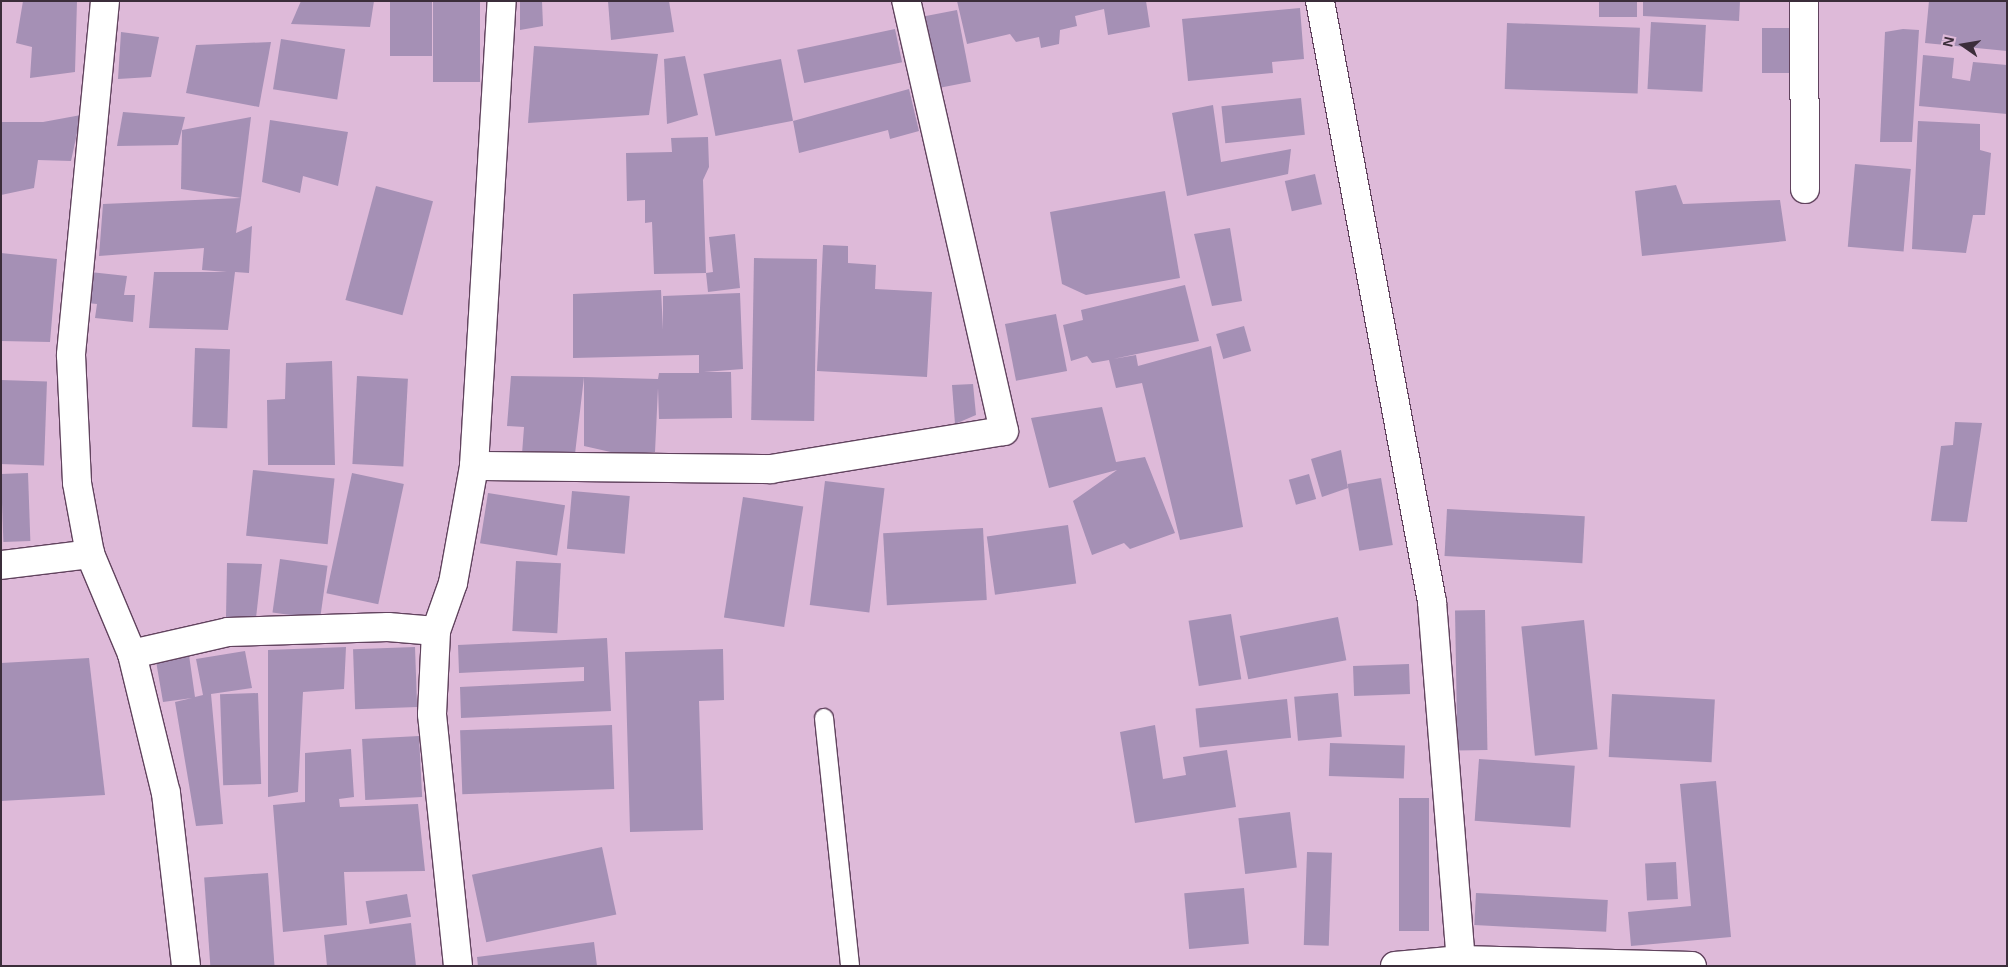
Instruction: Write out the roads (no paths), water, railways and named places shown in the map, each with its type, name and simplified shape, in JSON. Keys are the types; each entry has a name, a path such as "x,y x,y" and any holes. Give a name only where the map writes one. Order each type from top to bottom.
{"street":[{"path":"105,1 71,355 77,483 90,554 132,654 166,792 186,966"},
{"path":"458,966 432,714 436,631 453,583 474,466 502,1"},
{"path":"474,466 771,469 1004,431 906,1"},
{"path":"1320,1 1432,602 1461,963"},
{"path":"1804,1 1805,189"},
{"path":"1,565 90,554"},
{"path":"132,654 228,632 388,627 436,631"},
{"path":"1395,966 1461,963 1692,966"}],"lane":[{"path":"824,718 850,966"}]}
